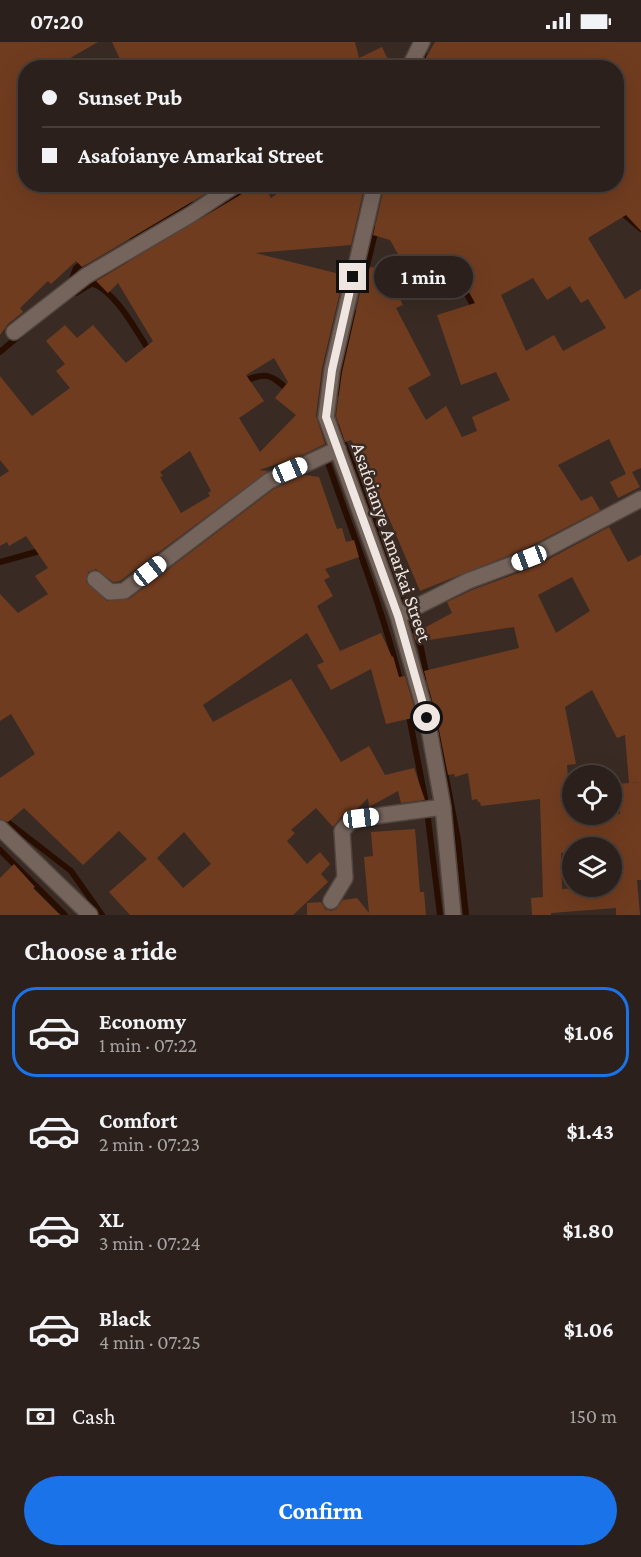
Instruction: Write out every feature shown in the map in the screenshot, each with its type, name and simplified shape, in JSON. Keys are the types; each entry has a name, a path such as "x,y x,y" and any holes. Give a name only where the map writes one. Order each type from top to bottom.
{"street":[{"path":"413,60 422,42"},
{"path":"14,332 86,276 225,192"},
{"name":"Asafoianye Amarkai Street","path":"373,192 332,370 326,417 398,616 427,718 443,807 453,915"},
{"path":"95,579 110,592 124,591 269,481 338,449"},
{"path":"398,616 468,581 529,558 641,499"},
{"path":"331,901 345,878 342,831 345,826 361,818 443,807"},
{"path":"0,828 90,915"}],"building":[{"path":"0,42 98,42 67,60 18,60 18,192 204,192 205,194 82,267 76,261 51,284 48,281 20,308 23,312 8,324 0,335"},
{"path":"112,42 355,42 359,58 382,47 388,60 120,60"},
{"path":"435,42 641,42 641,231 626,215 588,238 625,299 641,289 641,468 632,472 640,487 618,498 610,482 626,474 609,439 558,465 581,501 592,496 600,510 525,549 420,591 388,516 374,490 370,491 363,474 367,472 351,440 345,442 336,416 342,372 363,280 366,281 370,267 408,272 390,240 373,235 383,192 624,192 624,60 425,60","holes":["451,260 475,303 437,315 461,385 496,372 510,400 472,417 477,431 462,437 446,406 426,420 408,388 431,375 396,308 403,305 397,293 404,290 402,286","533,278 547,300 570,286 581,303 588,299 606,328 563,351 554,335 526,351 501,295"]},
{"path":"245,192 261,192 262,194 268,192 271,198 280,192 363,192 351,245 255,253 344,275 322,368 316,416 325,444 296,458 259,470 268,471 120,581 113,582 96,569 88,572 86,582 107,601 129,599 274,489 304,475 319,477 337,529 342,528 346,542 354,540 359,557 325,569 330,577 324,580 333,596 317,606 340,651 381,633 393,656 399,677 405,676 417,717 386,724 371,669 331,690 317,665 324,662 307,633 203,705 213,722 291,679 341,762 369,746 385,775 414,768 425,800 401,803 398,791 369,807 368,798 356,810 343,815 333,827 316,808 291,830 295,833 287,841 307,864 320,852 330,864 321,874 328,882 293,915 130,915 109,892 147,859 119,831 83,865 24,808 8,822 0,819 0,778 35,754 11,714 0,721 0,594 18,613 48,594 35,576 48,568 26,536 9,546 7,542 0,546 0,477 9,471 0,460 0,376 32,416 70,388 56,371 65,364 46,341 65,325 77,338 93,325 126,363 153,341 118,283 108,293 96,281","holes":["274,358 288,382 275,398 296,415 260,452 239,418 264,401 246,375","190,451 211,491 208,493 210,496 181,513 160,477 163,476 160,472","184,832 211,864 183,888 157,858"]},
{"path":"609,527 628,562 641,555 641,880 637,880 640,915 616,915 616,908 532,915 531,898 543,897 540,799 481,806 477,799 472,800 468,773 455,777 454,774 448,775 424,671 519,648 514,627 416,642 413,634 452,613 447,602 472,590 534,567","holes":["572,577 590,611 556,633 538,595","592,690 617,738 625,735 629,783 622,784 622,825 562,825 562,765 576,764 565,707"]},
{"path":"415,829 420,892 424,892 426,915 307,915 307,903 321,902 325,909 331,911 336,909 343,900 357,898 369,913 364,857 373,856 371,832"},
{"path":"14,864 35,887 33,888 60,915 0,915 0,878"}],"waterway":[{"path":"422,60 424,53"},
{"path":"190,226 243,192"},
{"path":"132,237 192,205"},
{"path":"619,210 641,229"},
{"path":"362,286 376,229"},
{"path":"449,260 476,311"},
{"path":"69,286 76,268 86,261"},
{"path":"76,293 126,263"},
{"path":"91,283 100,287 117,303 150,352"},
{"path":"336,394 355,313"},
{"path":"0,352 20,335"},
{"path":"241,382 268,376 278,381 290,392"},
{"path":"337,427 371,509 421,648 427,677"},
{"path":"325,454 375,597 401,684"},
{"path":"0,562 43,550"},
{"path":"430,692 458,840 466,915"},
{"path":"408,711 426,803 440,915"},
{"path":"0,816 71,871 102,915"},
{"path":"0,850 65,915"}],"route":[{"path":"353,277 332,370 326,417 398,616 427,718"}]}
